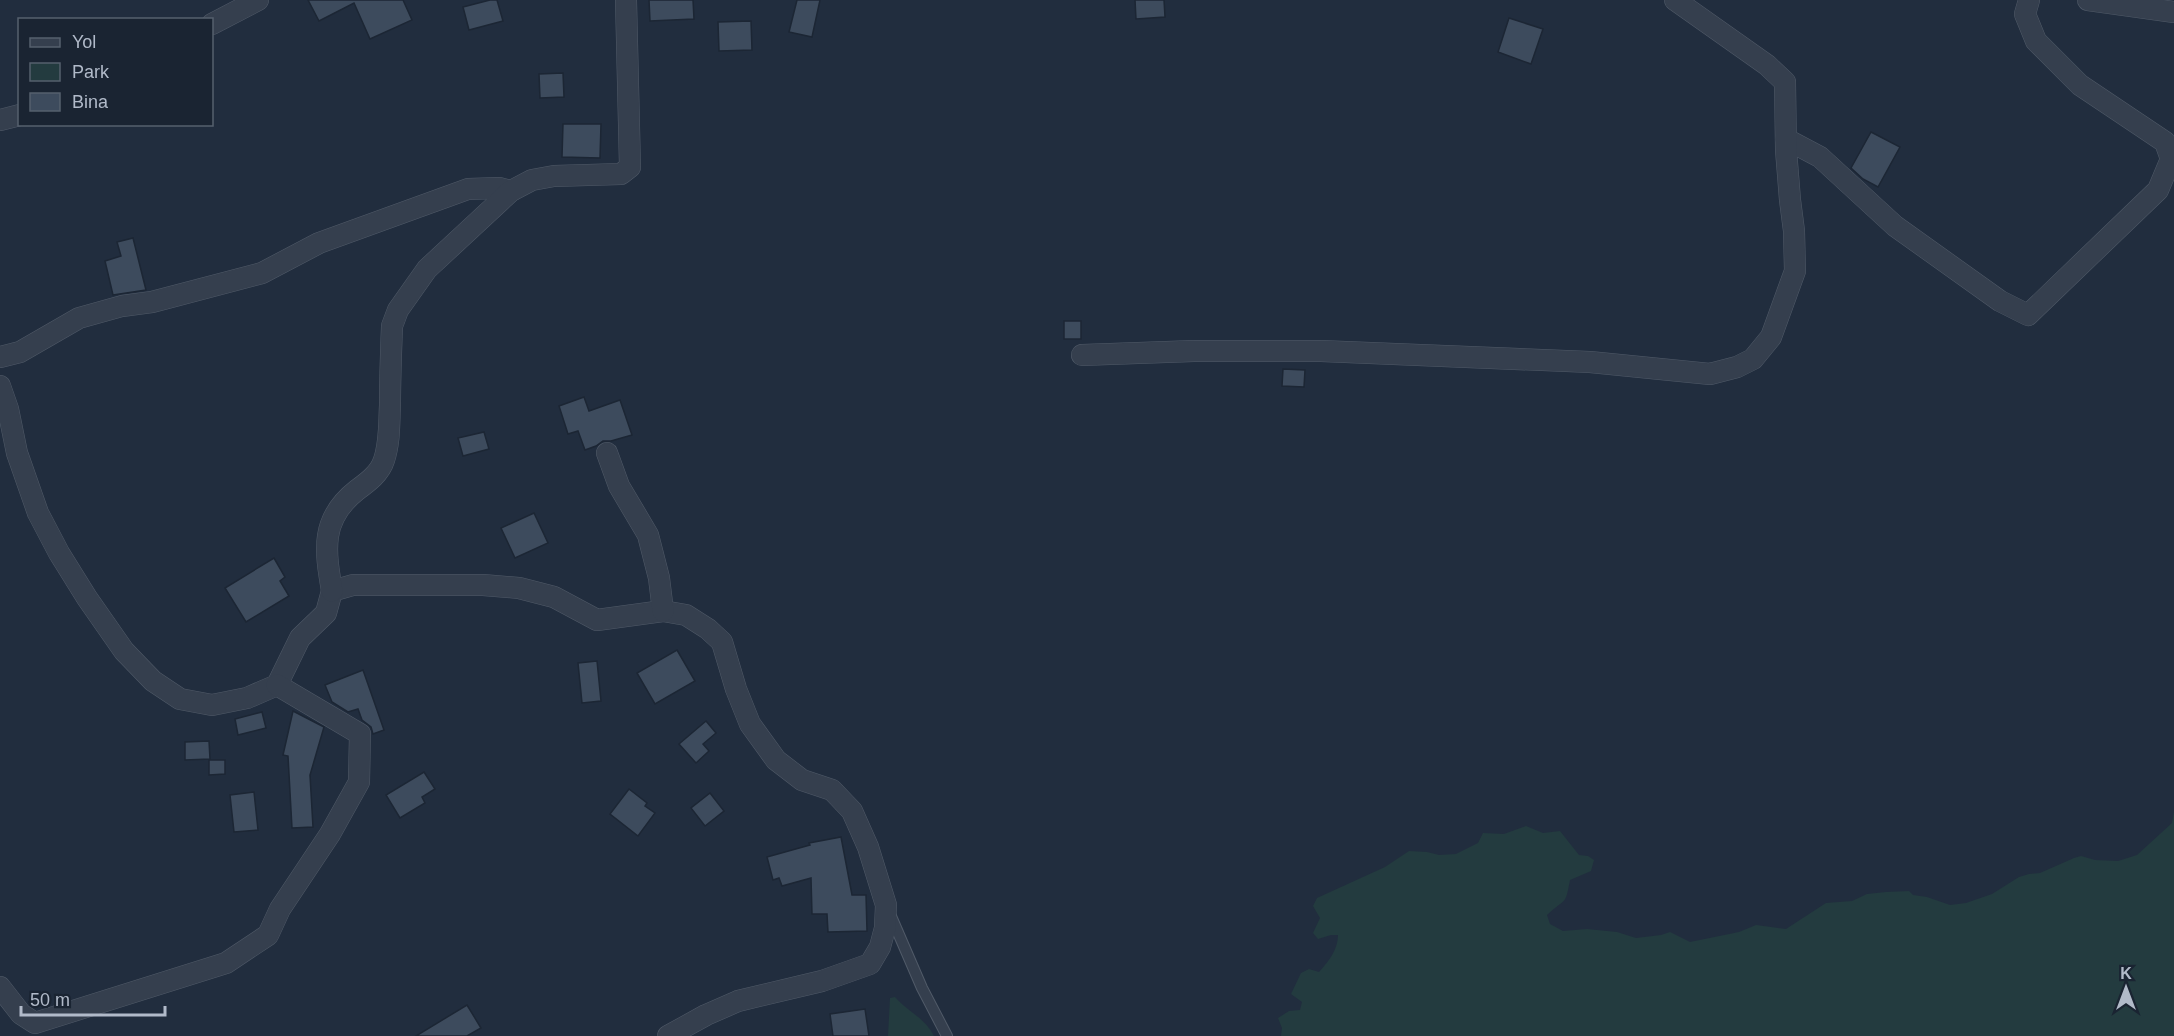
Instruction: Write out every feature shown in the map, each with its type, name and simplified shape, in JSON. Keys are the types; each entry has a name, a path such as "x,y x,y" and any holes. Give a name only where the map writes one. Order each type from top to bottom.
{"street":[{"path":"213,23 258,0"},
{"path":"0,386 4,411 16,453 38,513 87,598 124,651 146,673 180,699 212,705 247,698 277,685 300,638 326,613 332,591 326,555 331,521 351,495 371,480 383,462 388,442 392,326 398,310 427,269 511,191 532,180 554,176 621,174 630,166 626,0"},
{"path":"1082,355 1194,351 1321,351 1590,362 1710,374 1737,367 1753,359 1772,337 1795,272 1786,139 1785,82 1767,65 1675,0"},
{"path":"1786,139 1820,157 1904,232 2000,301 2028,315 2158,189 2171,159 2164,142 2080,85 2036,41 2025,14 2029,0"},
{"path":"2088,0 2174,12"},
{"path":"0,120 18,116"},
{"path":"0,357 20,352 79,318 122,306 152,302 262,273 319,243 468,189 500,188 511,191"},
{"path":"607,453 619,486 648,535 659,578 663,611"},
{"path":"332,591 353,585 483,585 519,588 554,597 597,620 663,611 686,615 722,642 736,689 750,723 776,760 802,780 831,790 852,811 868,847 886,905 883,938 870,964 822,981 738,1001 668,1036"},
{"path":"0,987 21,1014 35,1023 226,963 268,934 280,909 330,834 358,783 360,734 277,685"}],"lane":[{"path":"886,905 922,988 947,1036"}],"green space":[{"path":"2174,811 2174,1036 1281,1036 1282,1028 1278,1018 1289,1011 1300,1010 1302,1002 1291,994 1301,973 1309,969 1319,972 1335,950 1338,935 1318,939 1313,933 1320,918 1313,906 1317,898 1385,867 1409,851 1439,855 1456,854 1478,843 1483,833 1504,834 1526,826 1543,833 1560,831 1579,855 1588,856 1594,860 1591,871 1570,880 1566,898 1547,915 1550,924 1563,931 1587,929 1617,932 1636,938 1670,932 1690,942 1739,932 1756,925 1786,929 1826,903 1852,901 1867,894 1909,891 1913,895 1950,905 1966,903 1992,894 2019,877 2040,873 2081,856 2095,860 2118,861 2137,855 2172,823"},
{"path":"895,997 926,1024 934,1036 888,1036 890,998"}],"building":[{"path":"308,0 403,0 412,20 370,39 354,3 319,21"},
{"path":"497,0 503,21 469,30 463,7"},
{"path":"649,0 693,0 694,19 650,21"},
{"path":"797,0 820,0 812,37 789,32"},
{"path":"1135,0 1164,0 1165,17 1136,19"},
{"path":"1509,18 1543,29 1531,64 1498,52"},
{"path":"751,21 752,50 719,51 718,22"},
{"path":"563,73 564,97 540,98 539,74"},
{"path":"563,124 601,124 600,158 562,157"},
{"path":"1871,132 1900,147 1878,187 1863,179 1851,168"},
{"path":"133,238 146,290 113,295 105,261 121,256 117,242"},
{"path":"1064,321 1081,321 1081,339 1064,339"},
{"path":"1283,369 1305,370 1304,387 1282,386"},
{"path":"584,397 589,411 620,400 632,435 603,441 585,450 578,431 568,434 559,406"},
{"path":"484,432 489,449 463,456 458,438"},
{"path":"534,513 548,543 515,558 501,528"},
{"path":"274,558 285,577 280,581 289,596 246,622 225,588"},
{"path":"677,650 695,681 655,704 637,673"},
{"path":"597,661 601,701 582,703 578,663"},
{"path":"363,670 384,730 373,734 371,727 362,720 358,709 348,712 332,702 325,685"},
{"path":"293,711 324,727 310,775 313,827 292,828 288,756 283,755"},
{"path":"262,712 266,728 238,735 235,719"},
{"path":"706,721 716,733 703,744 709,751 696,763 679,744"},
{"path":"209,741 210,759 185,760 185,742"},
{"path":"209,760 225,760 225,774 209,775"},
{"path":"424,772 435,789 422,797 425,803 400,818 386,795"},
{"path":"629,789 647,803 645,806 655,813 638,836 610,814"},
{"path":"254,792 258,830 234,832 230,795"},
{"path":"710,793 724,811 705,826 691,808"},
{"path":"841,837 852,895 866,895 867,931 828,932 827,914 812,914 811,878 782,886 779,878 773,880 767,857 810,845 809,843"},
{"path":"467,1005 481,1028 467,1036 416,1036"},
{"path":"865,1009 869,1036 833,1036 830,1014"}]}
